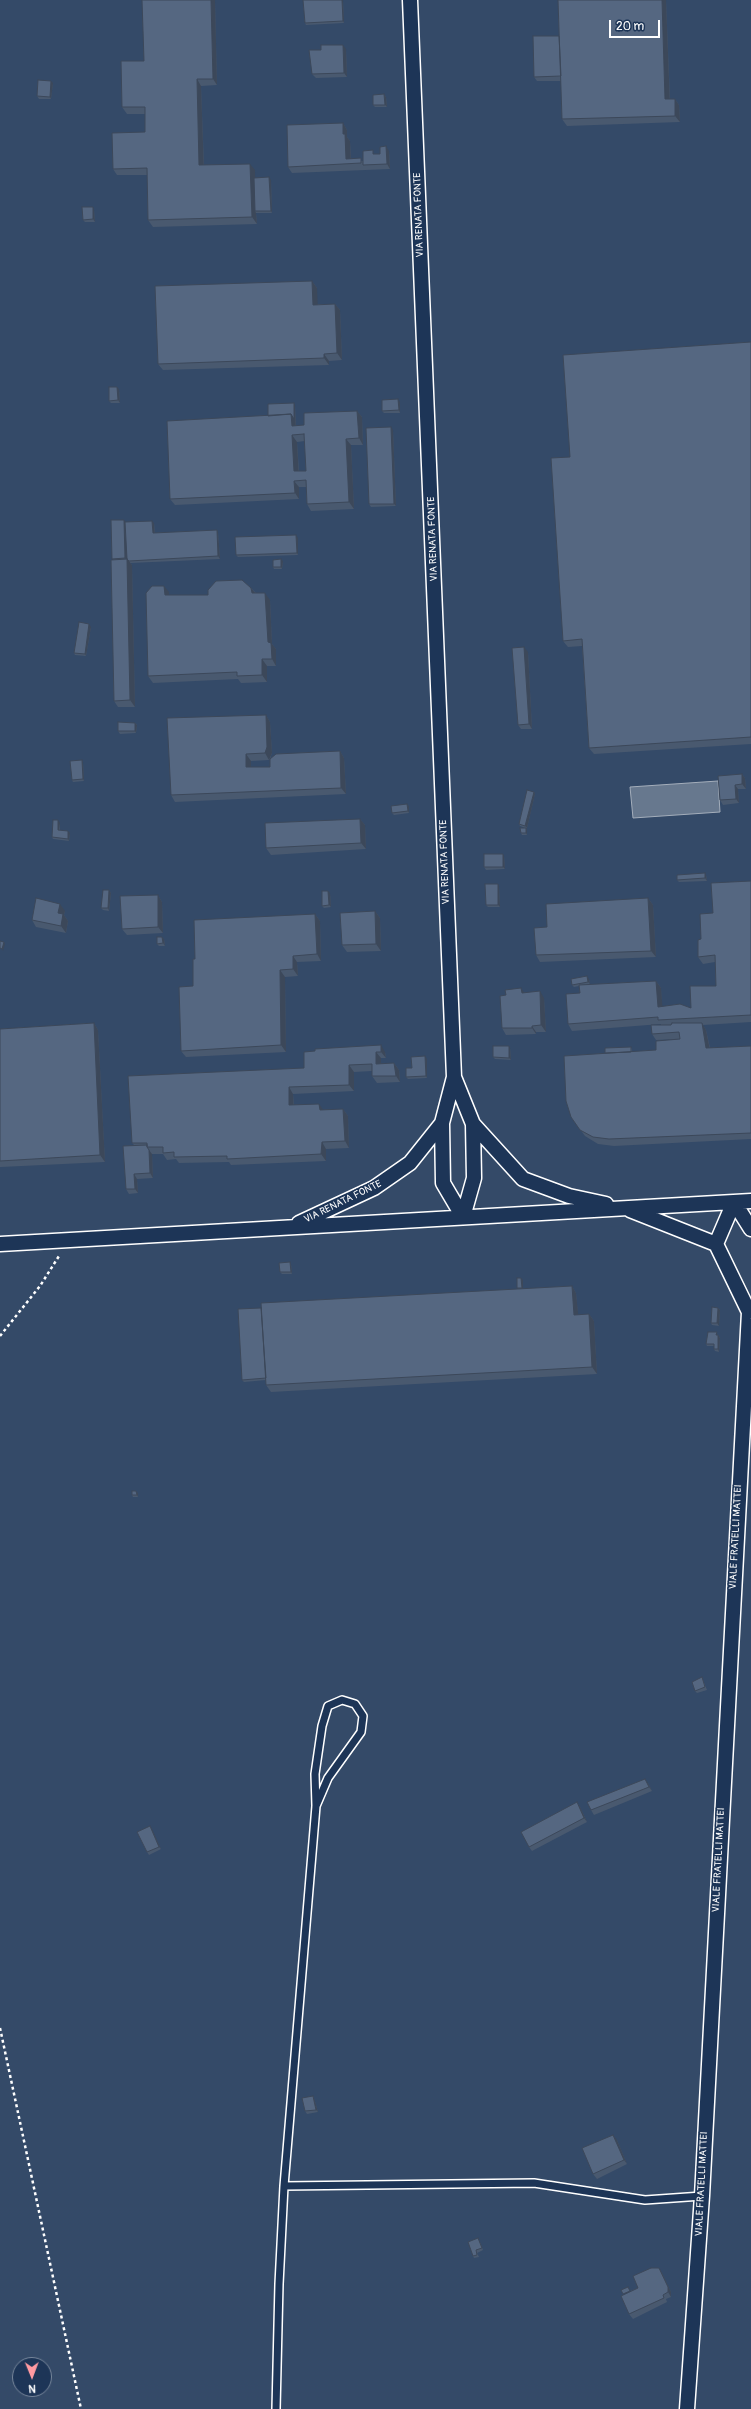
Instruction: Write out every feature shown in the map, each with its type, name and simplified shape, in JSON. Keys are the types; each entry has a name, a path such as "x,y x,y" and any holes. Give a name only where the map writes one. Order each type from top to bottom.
{"street":[{"name":"VIA RENATA FONTE","path":"410,0 454,1078 442,1123 443,1183 463,1217"},
{"name":"VIA RENATA FONTE","path":"454,1078 473,1124 523,1179 569,1196 625,1208"},
{"name":"VIA RENATA FONTE","path":"292,1227 374,1188 410,1163 442,1123"},
{"name":"VIA RENATA FONTE","path":"463,1217 474,1178 473,1124"},
{"path":"0,1244 751,1201"},
{"path":"625,1208 716,1244 734,1202"},
{"path":"734,1202 751,1229"},
{"name":"VIALE FRATELLI MATTEI","path":"687,2409 702,2196 750,1309 716,1244"}],"lane":[{"path":"276,2409 279,2284 284,2186 316,1806 314,1774 322,1726 328,1706 342,1700 354,1704 363,1716 361,1732 328,1778 316,1806"},
{"path":"284,2186 534,2183 645,2200 702,2196"}],"path":[{"path":"0,1336 40,1286 69,1240"},
{"path":"0,2028 81,2409"}],"shaded area":[{"path":"0,0 751,0 751,2409 0,2409"},
{"path":"718,781 720,812 633,818 630,787"}],"building":[{"path":"142,0 211,0 213,79 197,79 199,165 250,164 252,217 148,220 147,168 113,169 112,133 145,132 145,107 122,107 121,61 144,61"},
{"path":"303,0 342,0 343,21 305,23"},
{"path":"558,0 662,0 665,99 675,99 675,116 562,119"},
{"path":"533,36 559,36 561,76 534,77"},
{"path":"321,45 343,45 344,73 312,74 309,50 321,50"},
{"path":"38,80 51,81 50,97 37,96"},
{"path":"384,94 385,105 373,105 373,95"},
{"path":"343,123 346,159 361,158 361,163 288,167 287,125"},
{"path":"386,146 387,164 363,165 363,151 373,150 373,154 380,154 380,147"},
{"path":"269,177 271,211 255,211 254,178"},
{"path":"82,207 93,207 93,219 83,220"},
{"path":"312,281 313,305 335,304 337,353 324,354 324,358 158,364 155,286"},
{"path":"751,342 751,737 589,748 582,639 563,641 551,458 570,457 563,355"},
{"path":"109,387 117,387 118,400 109,401"},
{"path":"398,399 399,410 382,411 382,400"},
{"path":"294,403 294,419 291,414 268,416 268,404"},
{"path":"357,411 359,438 346,439 349,502 307,504 306,480 294,481 295,493 170,499 167,421 291,414 292,426 304,425 304,413","holes":["304,434 306,471 294,471 292,435"]},
{"path":"391,427 394,504 369,504 366,428"},
{"path":"111,520 124,520 125,558 112,559"},
{"path":"152,521 153,533 217,530 218,556 129,561 127,559 125,522"},
{"path":"296,535 297,553 236,555 235,537"},
{"path":"127,559 130,700 114,701 111,560"},
{"path":"281,559 281,567 273,567 273,560"},
{"path":"242,580 251,588 252,593 265,593 268,642 271,643 272,659 262,659 262,675 237,676 237,672 148,676 146,593 152,586 164,586 165,595 208,595 208,590 216,581"},
{"path":"79,622 89,624 85,654 74,653"},
{"path":"524,647 529,724 518,725 512,648"},
{"path":"266,715 267,747 265,753 246,754 246,767 270,767 270,759 276,754 340,751 341,788 171,795 167,718"},
{"path":"118,722 135,723 135,731 118,731"},
{"path":"82,760 83,779 72,780 70,761"},
{"path":"742,774 742,784 735,785 736,799 720,800 718,776"},
{"path":"527,790 534,792 525,826 519,824"},
{"path":"407,804 408,811 392,813 391,806"},
{"path":"360,819 361,843 266,848 265,823"},
{"path":"53,820 58,820 58,830 68,831 68,839 52,837"},
{"path":"520,828 526,828 526,833 521,833"},
{"path":"484,854 503,854 503,867 484,867"},
{"path":"705,873 705,878 677,880 677,875"},
{"path":"751,881 751,1015 658,1020 658,1017 568,1024 566,994 580,993 579,985 656,981 658,1007 680,1004 691,1008 690,986 716,986 715,955 698,957 698,940 701,939 700,914 713,913 711,883"},
{"path":"485,884 498,884 498,905 486,905"},
{"path":"103,890 109,890 108,908 101,908"},
{"path":"322,891 328,891 329,905 322,906"},
{"path":"158,895 158,927 122,929 120,896"},
{"path":"36,898 60,904 58,913 63,914 61,926 32,920"},
{"path":"648,898 651,951 536,955 534,928 547,927 546,904"},
{"path":"375,911 376,944 342,945 340,913"},
{"path":"315,914 317,954 293,956 293,969 280,970 281,1045 181,1051 179,987 193,986 193,959 195,959 194,920"},
{"path":"157,937 162,937 163,943 157,944"},
{"path":"0,941 4,942 2,949 0,948"},
{"path":"587,976 588,982 572,985 571,979"},
{"path":"521,988 522,993 540,991 541,1025 532,1026 532,1028 502,1028 500,996 506,995 505,990"},
{"path":"94,1023 100,1155 0,1161 0,1029"},
{"path":"672,1023 702,1023 706,1048 751,1046 751,1133 609,1139 593,1137 580,1130 571,1117 566,1101 564,1056 656,1050 656,1041 680,1039 679,1032 652,1034 651,1025 671,1025"},
{"path":"381,1045 381,1052 376,1052 376,1064 394,1063 396,1076 372,1076 372,1064 349,1065 349,1085 289,1087 289,1105 319,1104 320,1110 343,1109 345,1141 322,1142 321,1154 227,1159 227,1156 174,1157 174,1152 163,1153 163,1147 147,1147 147,1143 132,1143 128,1076 304,1068 304,1052 315,1051 315,1049"},
{"path":"493,1046 509,1046 509,1058 493,1057"},
{"path":"631,1047 631,1052 605,1053 605,1048"},
{"path":"425,1056 426,1076 406,1077 406,1068 412,1068 411,1057"},
{"path":"147,1145 149,1150 150,1173 134,1174 135,1189 126,1189 123,1146"},
{"path":"290,1262 291,1272 280,1272 279,1263"},
{"path":"517,1278 521,1278 522,1288 517,1288"},
{"path":"572,1286 574,1315 589,1314 592,1367 266,1385 261,1303"},
{"path":"712,1307 718,1308 717,1323 711,1323"},
{"path":"261,1308 266,1378 242,1380 238,1309"},
{"path":"708,1332 717,1332 718,1349 714,1349 714,1344 706,1344"},
{"path":"132,1491 136,1491 137,1495 132,1495"},
{"path":"702,1677 705,1687 695,1691 692,1682"},
{"path":"645,1779 649,1787 591,1810 587,1802"},
{"path":"577,1802 584,1818 529,1847 521,1832"},
{"path":"150,1826 159,1847 147,1852 137,1832"},
{"path":"313,2096 316,2110 305,2111 302,2098"},
{"path":"613,2135 624,2160 593,2174 582,2148"},
{"path":"478,2238 482,2248 476,2250 477,2255 473,2256 468,2242"},
{"path":"651,2268 659,2268 668,2287 668,2292 663,2295 664,2298 629,2314 621,2296 638,2288 633,2276"},
{"path":"628,2287 630,2291 623,2294 621,2290"}]}
